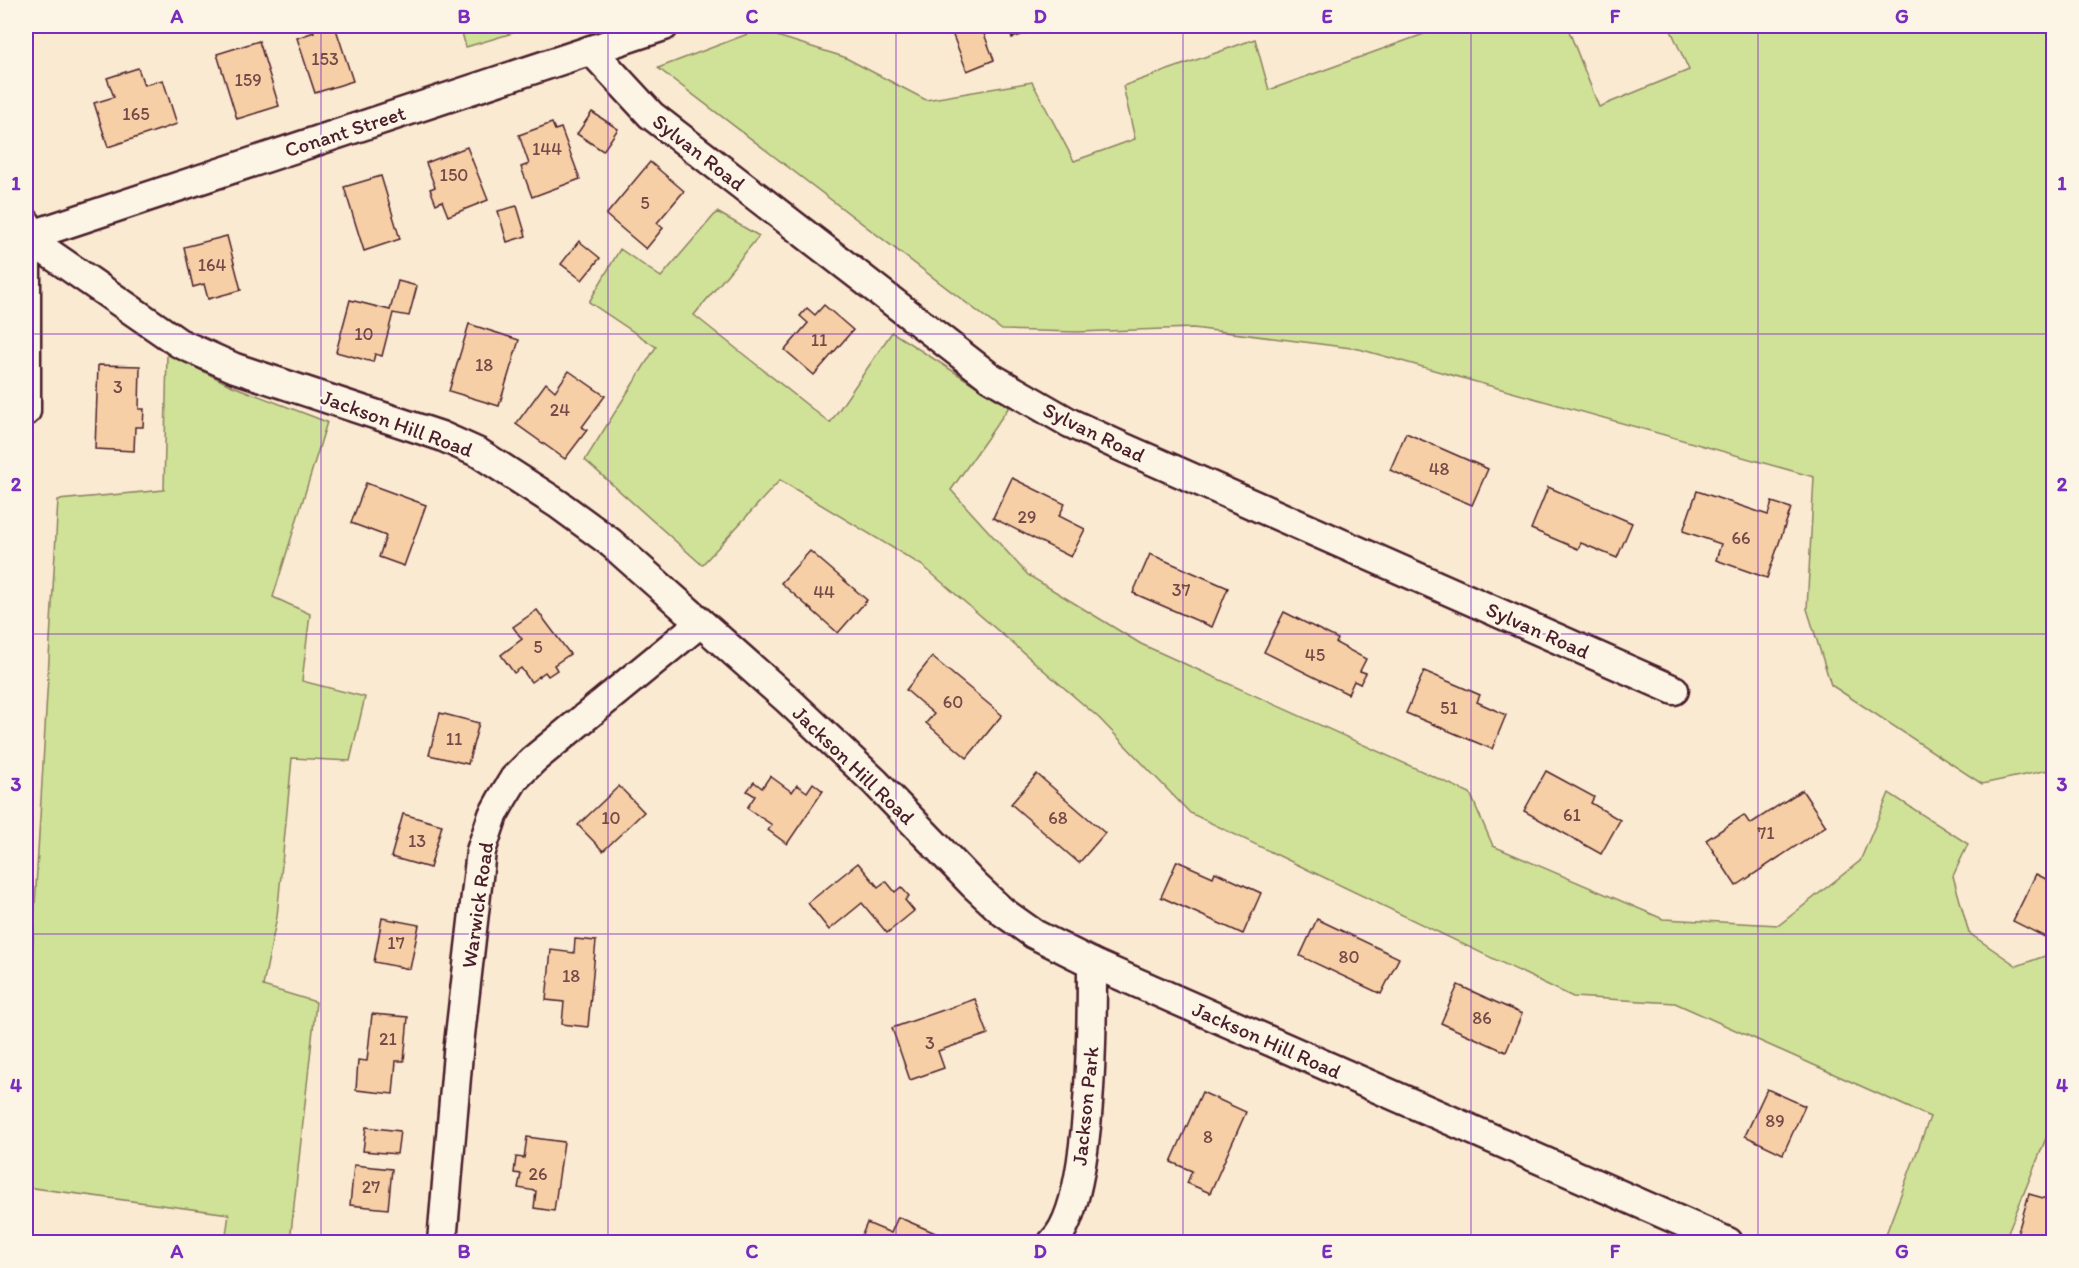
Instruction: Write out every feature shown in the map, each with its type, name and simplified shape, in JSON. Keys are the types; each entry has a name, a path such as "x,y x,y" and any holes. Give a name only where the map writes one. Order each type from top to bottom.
{"street":[{"name":"Conant Street","path":"26,237 664,26"},
{"name":"Sylvan Road","path":"591,50 651,115 990,377 1028,400 1122,447 1674,690"},
{"path":"26,223 26,411"},
{"name":"Jackson Hill Road","path":"26,237 179,343 234,368 441,436 479,453 558,504 610,542 797,709 1003,912 1034,934 1092,963 1723,1240"},
{"name":"Warwick Road","path":"442,1242 458,1053 481,851 493,815 514,779 533,760 700,623"},
{"name":"Jackson Park","path":"1062,1240 1076,1189 1088,1114 1092,963"}],"green space":[{"path":"460,26 536,26 466,47"},
{"path":"1446,26 1567,26 1599,107 1689,70 1669,26 2053,26 2053,769 1982,784 1831,685 1807,609 1814,477 1359,349 1193,328 1077,332 1002,330 658,68 758,30 844,57 926,100 1032,82 1074,161 1135,139 1123,86 1255,39 1269,90"},
{"path":"717,212 759,236 694,315 830,423 892,332 1009,407 951,490 1028,575 1141,644 1470,793 1493,846 1663,919 1779,925 1860,861 1889,793 1968,844 1953,876 1969,933 2017,966 2053,953 2053,1121 2004,1242 1883,1242 1930,1117 1675,1003 1573,997 1190,813 1099,718 923,566 780,480 702,565 585,460 656,347 589,302 620,249 661,277"},
{"path":"167,353 230,385 327,422 273,597 310,614 302,681 365,697 350,761 292,758 277,917 263,986 316,1002 290,1242 225,1242 229,1214 26,1187 26,1063 58,500 164,490"}],"building":[{"path":"312,26 335,26 353,81 315,93 297,38 314,32"},
{"path":"971,26 981,26 994,60 967,71 952,33"},
{"path":"1008,26 1049,26 1012,38"},
{"path":"259,41 279,106 237,119 217,54"},
{"path":"138,68 144,85 163,80 177,124 108,147 94,103 114,97 107,78"},
{"path":"592,112 618,129 603,151 577,134"},
{"path":"552,123 555,130 561,128 580,179 532,197 521,167 529,164 519,135"},
{"path":"467,147 488,200 448,216 442,201 436,204 430,189 435,187 426,163"},
{"path":"650,162 684,191 657,223 663,228 646,249 606,215"},
{"path":"381,176 400,239 364,251 344,187"},
{"path":"517,206 526,236 507,242 498,211"},
{"path":"227,236 241,290 208,299 204,284 193,287 184,247"},
{"path":"579,241 600,258 582,280 561,264"},
{"path":"398,281 417,286 409,316 393,313 382,356 375,354 373,362 336,352 350,300 390,310"},
{"path":"824,305 853,330 814,375 785,350 808,323 800,316 807,308 815,315"},
{"path":"469,324 519,340 499,406 449,391"},
{"path":"98,365 140,366 139,409 144,409 143,427 135,427 134,451 95,449"},
{"path":"569,371 605,396 582,427 587,430 565,459 516,424 546,383 555,391"},
{"path":"1406,433 1488,469 1472,505 1390,470"},
{"path":"1012,478 1065,504 1059,516 1085,529 1071,557 993,518"},
{"path":"366,483 426,505 404,566 379,557 386,536 351,523"},
{"path":"1548,487 1632,523 1617,558 1581,543 1578,549 1531,529"},
{"path":"1697,491 1768,515 1772,502 1791,508 1767,578 1716,560 1721,544 1683,531"},
{"path":"810,551 867,600 838,633 781,583"},
{"path":"1150,554 1228,588 1212,627 1133,593"},
{"path":"537,610 570,654 554,665 557,670 548,676 545,672 531,682 521,668 514,673 501,655 522,639 513,627"},
{"path":"1284,612 1338,639 1336,643 1366,659 1360,671 1366,673 1360,684 1354,681 1348,694 1264,652"},
{"path":"932,657 1002,715 967,758 926,723 934,714 906,690"},
{"path":"1424,671 1480,695 1477,702 1506,715 1492,749 1406,713"},
{"path":"440,713 479,723 468,764 429,755"},
{"path":"1546,771 1594,797 1591,803 1620,820 1601,854 1524,811"},
{"path":"1037,774 1105,833 1079,863 1011,804"},
{"path":"770,776 792,792 797,785 807,792 813,783 823,791 787,844 768,830 772,825 747,808 755,796 747,791 754,782 762,788"},
{"path":"619,786 644,812 603,851 578,825"},
{"path":"1802,790 1826,826 1736,886 1706,840 1744,815 1750,824"},
{"path":"403,814 442,825 430,868 391,857"},
{"path":"1177,861 1213,877 1215,872 1261,893 1243,934 1161,897"},
{"path":"858,863 878,887 886,881 895,892 901,887 909,896 905,900 914,911 887,933 862,903 829,930 808,903"},
{"path":"2036,874 2054,883 2051,940 2013,921"},
{"path":"382,918 419,925 410,969 374,962"},
{"path":"1317,919 1399,958 1381,994 1300,956"},
{"path":"575,939 596,941 588,1027 562,1024 564,1002 546,1000 551,950 574,953"},
{"path":"1458,985 1522,1014 1506,1052 1441,1023"},
{"path":"975,999 988,1034 938,1051 944,1068 910,1080 892,1028"},
{"path":"372,1014 408,1017 404,1061 396,1061 393,1094 356,1090 358,1060 367,1061"},
{"path":"1767,1089 1805,1106 1783,1154 1745,1136"},
{"path":"1202,1092 1246,1112 1210,1193 1187,1183 1192,1171 1171,1162"},
{"path":"366,1127 400,1131 397,1154 363,1151"},
{"path":"527,1137 564,1142 554,1211 534,1208 536,1191 518,1188 521,1174 514,1173 516,1157 524,1158"},
{"path":"354,1165 392,1169 388,1209 350,1205"},
{"path":"2029,1194 2054,1201 2054,1242 2015,1242"},
{"path":"898,1217 947,1238 945,1242 859,1242 867,1223 891,1233"}]}
